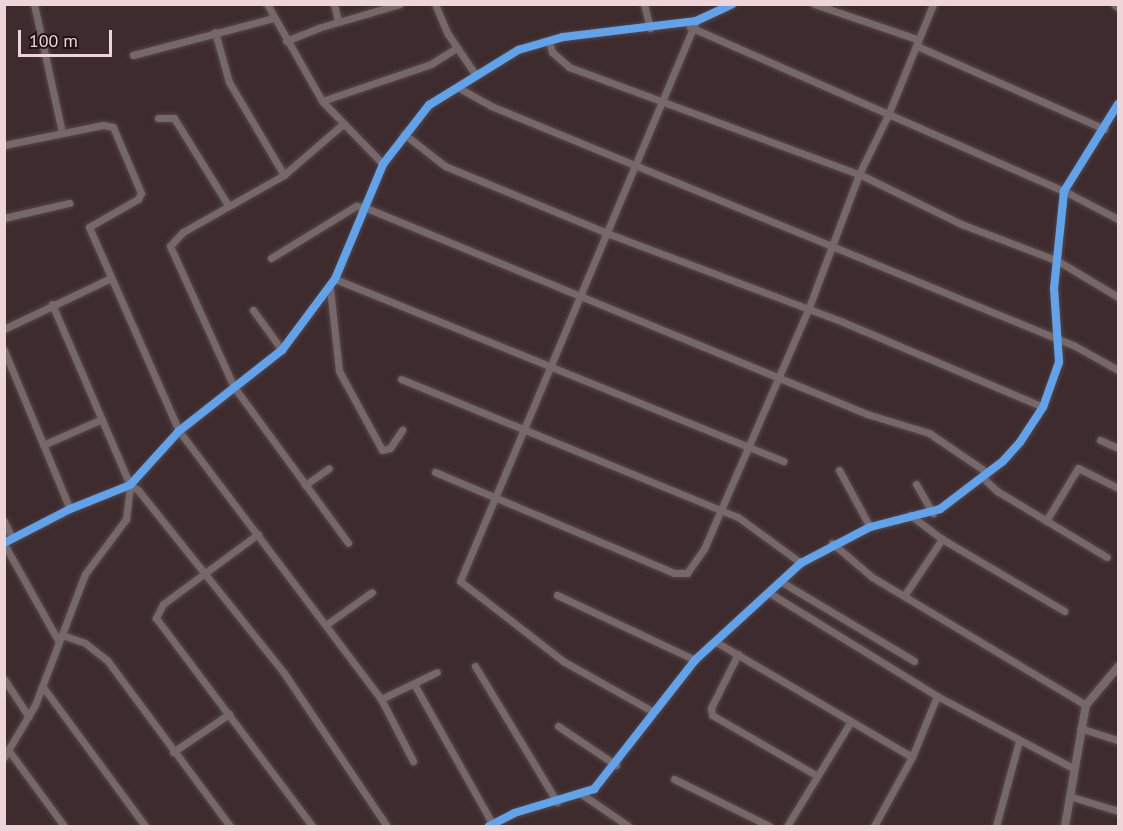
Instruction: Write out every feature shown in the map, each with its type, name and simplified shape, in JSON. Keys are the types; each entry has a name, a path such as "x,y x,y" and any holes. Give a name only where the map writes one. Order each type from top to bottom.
{"street":[{"path":"34,4 62,132"},
{"path":"267,4 322,101 383,164"},
{"path":"334,4 338,22"},
{"path":"286,41 338,22 400,4"},
{"path":"435,4 457,48 476,74"},
{"path":"644,4 650,28"},
{"path":"59,642 4,543 70,509 130,485 179,431 282,350 330,288 383,164 424,110 459,88 476,74 518,50 549,41 696,21 732,4"},
{"path":"814,4 917,43 1104,129"},
{"path":"435,471 495,494 682,576 704,549 808,310 859,174 888,115 933,4"},
{"path":"133,55 273,18"},
{"path":"652,711 543,647 460,581 577,295 662,99 690,27 696,21"},
{"path":"690,27 1064,191 1119,219"},
{"path":"215,32 229,82 284,175"},
{"path":"549,41 552,52 569,67 662,99 859,174 961,224 1058,261 1119,297"},
{"path":"322,101 431,64 457,48"},
{"path":"459,88 491,106 1056,339 1119,370"},
{"path":"414,684 490,825 583,795 605,779 652,711 695,660 801,563 832,543 870,527 910,515 933,513 985,475 1020,442 1043,407 1059,362 1054,288 1064,191 1119,104"},
{"path":"158,118 174,118 228,205"},
{"path":"343,124 284,175 183,232 170,246 234,387 348,543"},
{"path":"4,145 62,132 109,125 140,186 138,199 89,226 179,431 327,624 381,699 412,761"},
{"path":"404,134 439,163 604,232 808,310 1043,407"},
{"path":"4,218 69,203"},
{"path":"271,258 356,206 364,207 867,414 929,433 1046,521 1107,557"},
{"path":"4,329 52,304 111,278"},
{"path":"335,279 748,444 783,461"},
{"path":"330,288 339,371 382,450 390,448 402,430"},
{"path":"52,304 130,485 126,519 85,574 43,687 7,754 64,826"},
{"path":"253,310 282,350"},
{"path":"4,350 70,509"},
{"path":"401,379 755,526 801,563"},
{"path":"43,445 102,419"},
{"path":"1100,440 1119,448"},
{"path":"305,485 329,468"},
{"path":"1046,521 1078,468 1119,488"},
{"path":"839,470 870,527"},
{"path":"916,484 933,513"},
{"path":"130,485 138,490 284,673 386,825"},
{"path":"910,515 942,539 1064,611"},
{"path":"4,521 12,538"},
{"path":"258,534 159,608 156,618 312,826"},
{"path":"904,596 942,539"},
{"path":"832,543 872,577 1086,705"},
{"path":"780,581 914,661"},
{"path":"327,624 372,592"},
{"path":"768,592 937,696 1072,768"},
{"path":"557,595 695,660"},
{"path":"62,635 85,643 107,660 230,826"},
{"path":"716,642 912,757"},
{"path":"738,654 711,708 712,715 816,775"},
{"path":"475,666 557,802"},
{"path":"1065,826 1072,768 1086,705 1118,668"},
{"path":"381,699 437,672"},
{"path":"4,679 28,717"},
{"path":"43,687 146,826"},
{"path":"874,826 912,757 937,696"},
{"path":"173,752 229,714"},
{"path":"787,826 851,721"},
{"path":"558,726 616,765"},
{"path":"1080,728 1119,740"},
{"path":"996,826 1018,741"},
{"path":"674,779 769,826"},
{"path":"583,795 628,826"},
{"path":"1068,796 1119,811"}],"cycle path":[{"path":"4,543 70,509 130,485 179,431 282,350 335,279 383,164 429,105 518,50 563,37 696,21 732,4"},
{"path":"489,826 514,813 594,789 695,660 801,563 870,527 940,509 1003,461 1020,442 1043,407 1059,362 1054,288 1064,191 1118,104"}]}
